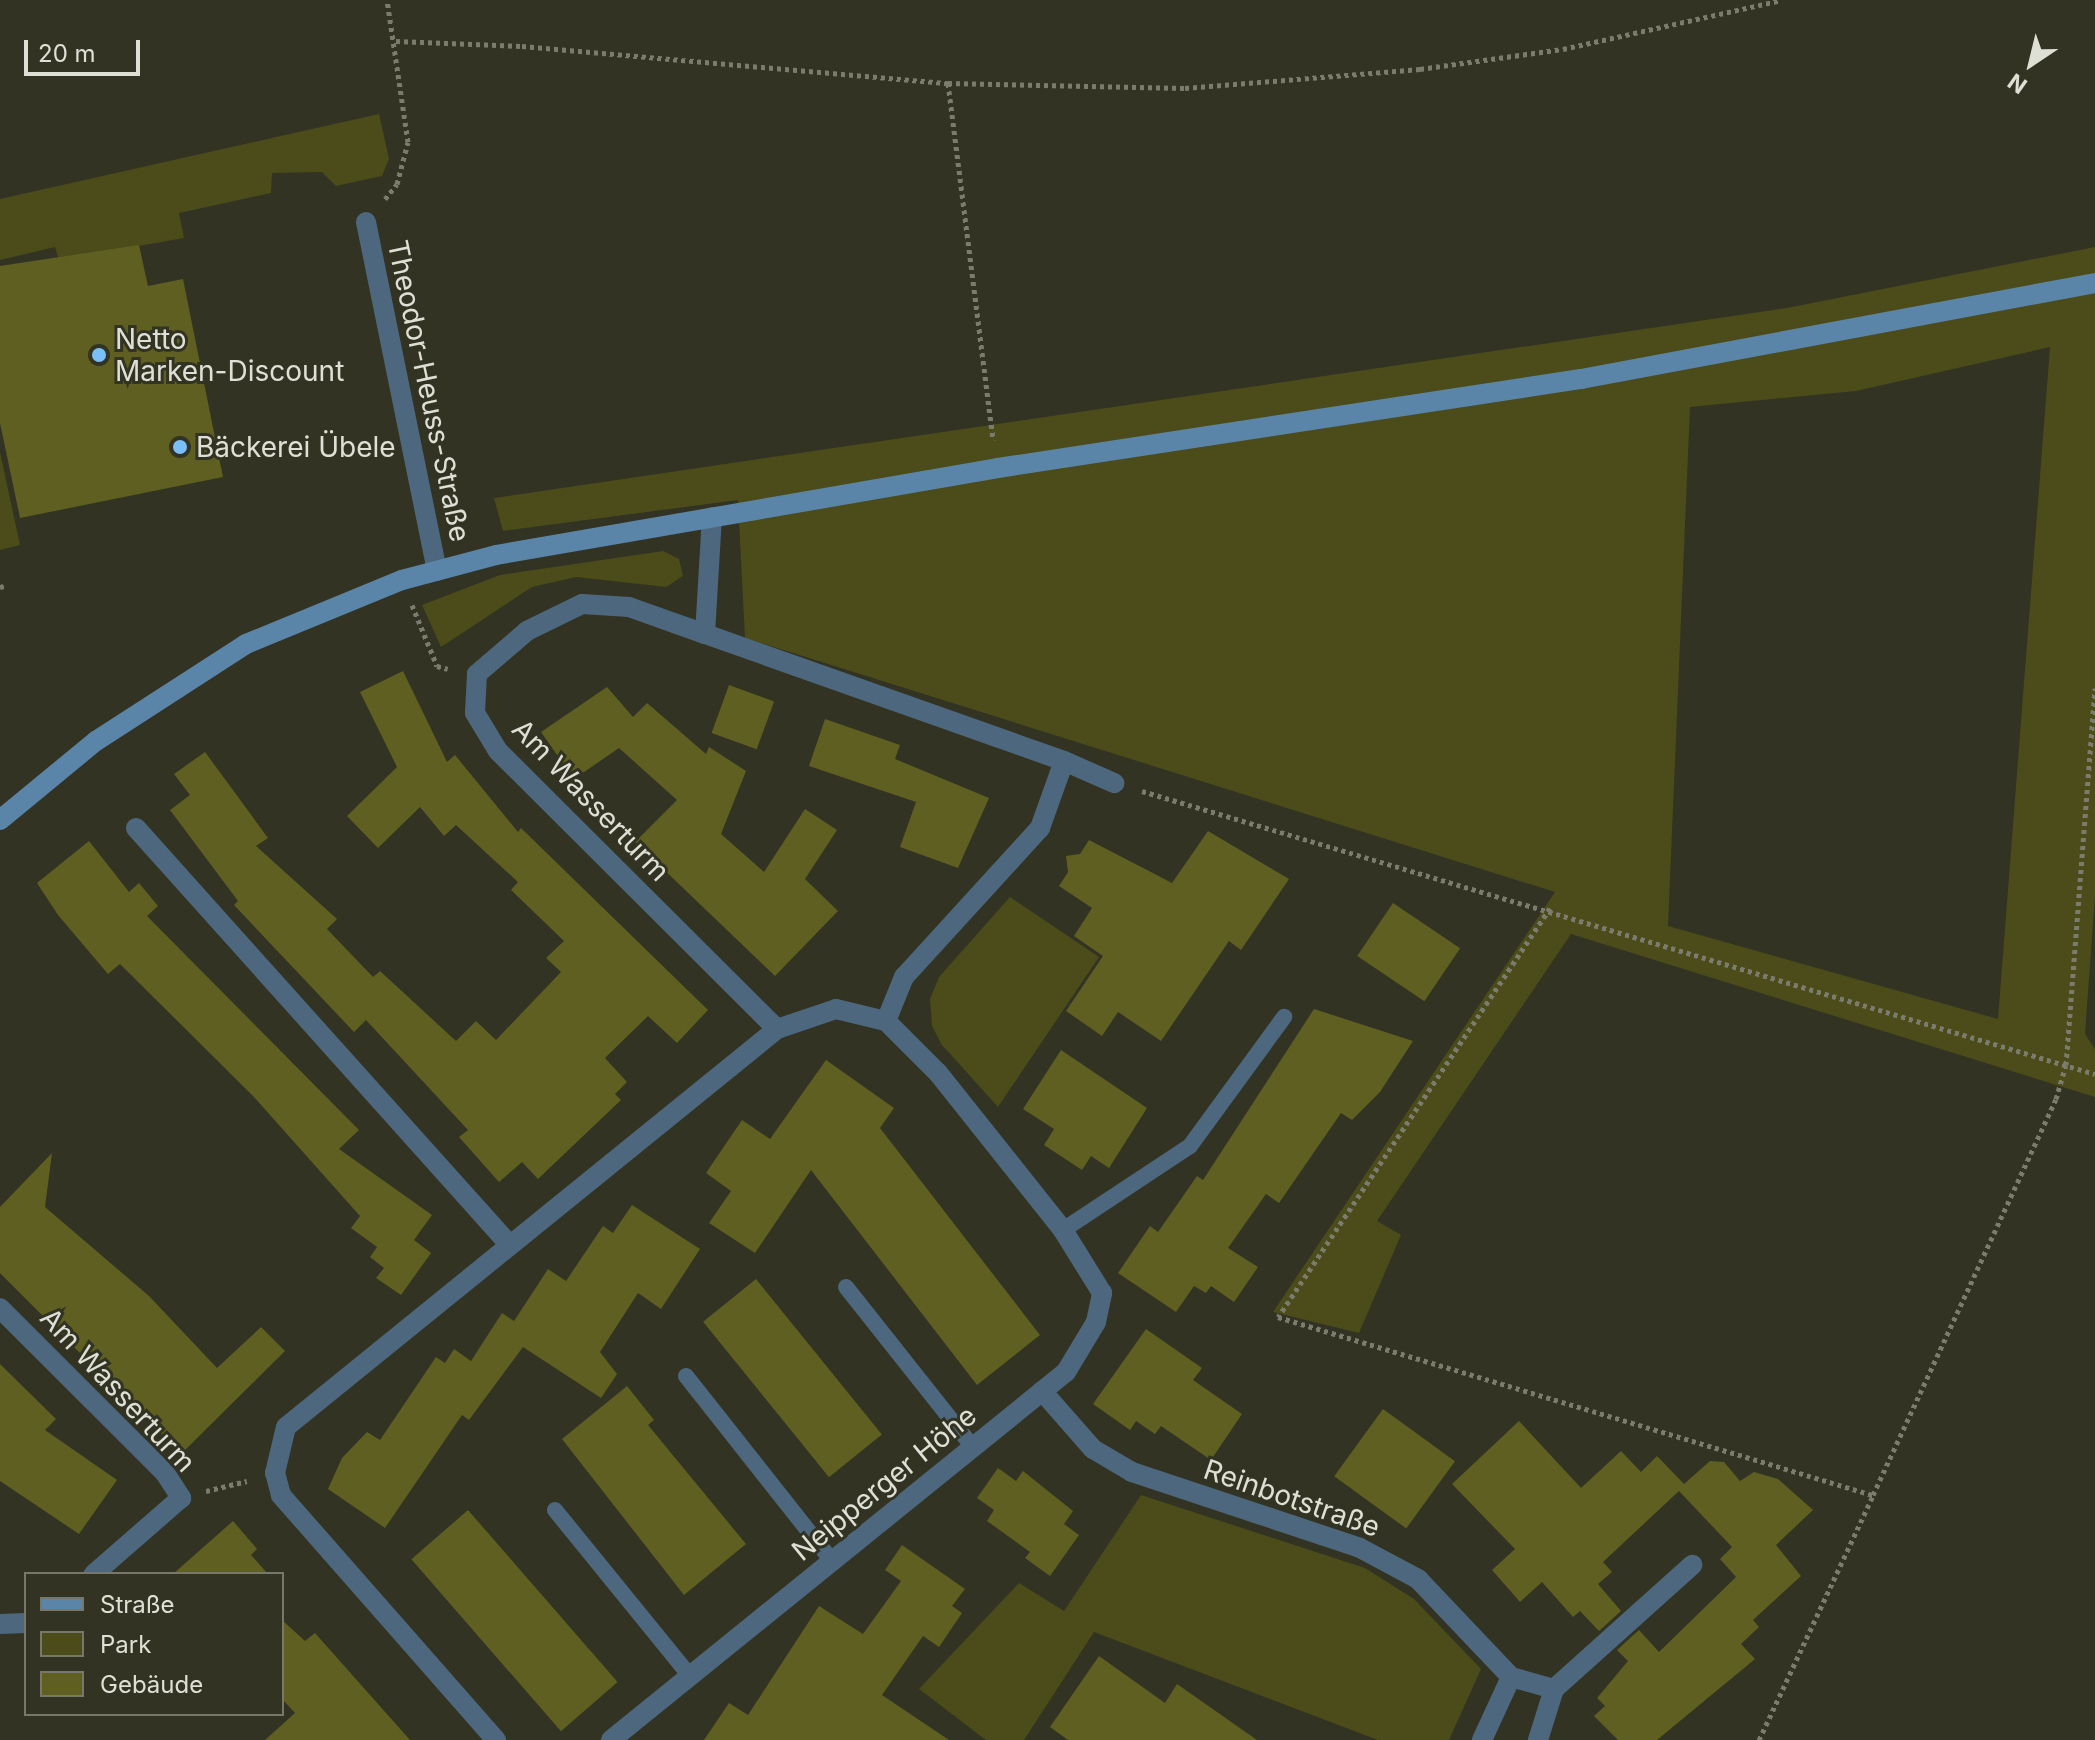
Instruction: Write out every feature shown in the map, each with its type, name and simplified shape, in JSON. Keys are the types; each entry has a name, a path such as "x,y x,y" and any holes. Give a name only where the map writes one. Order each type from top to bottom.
{"main road":[{"name":"Theodor-Heuss-Straße","path":"0,820 96,741 246,644 402,580 496,555 712,517 1581,379 2095,283"}],"street":[{"name":"Theodor-Heuss-Straße","path":"366,222 437,571"},
{"path":"705,634 712,517"},
{"name":"Am Wasserturm","path":"777,1029 498,751 475,713 477,674 527,631 582,604 629,607 1064,761 1114,783"},
{"path":"496,1740 281,1495 275,1473 286,1427 508,1243 777,1029 836,1009 886,1021 904,977 1040,828 1064,761"},
{"path":"136,828 508,1243"},
{"name":"Neipperger Höhe","path":"611,1740 1066,1372 1096,1322 1102,1293 1063,1230 938,1073 886,1021"},
{"name":"Am Wasserturm","path":"0,1308 165,1473 181,1498 96,1572"},
{"name":"Reinbotstraße","path":"1042,1391 1093,1449 1132,1472 1360,1548 1418,1579 1511,1677"},
{"path":"1538,1740 1554,1689 1692,1565"},
{"path":"0,1624 24,1623"},
{"path":"1482,1740 1511,1677 1554,1689"}],"lane":[{"path":"1063,1230 1190,1146 1284,1017"},
{"path":"846,1287 973,1447"},
{"path":"686,1376 832,1561"},
{"path":"555,1510 690,1676"}],"path":[{"path":"366,222 397,184 408,142 396,41 387,0"},
{"path":"396,41 585,50 948,83 1185,88 1420,69 1563,49 1782,0"},
{"path":"948,83 990,419"},
{"path":"402,580 437,666"},
{"path":"1759,1740 2056,1099 2066,1065 2095,688"},
{"path":"1114,783 1550,908 2095,1074"},
{"path":"1550,908 1278,1317 1873,1495"},
{"path":"181,1498 275,1473"}],"green space":[{"path":"379,114 389,159 382,176 336,186 322,172 272,173 271,193 179,213 184,238 59,260 55,247 0,260 0,199"},
{"path":"2095,247 2095,895 2085,1034 2095,1049 2095,1097 1571,934 1377,1221 1401,1235 1359,1333 1273,1312 1555,892 745,638 738,500 503,531 494,498 1787,308","holes":["2050,347 1998,1019 1668,926 1690,407 1856,391"]},
{"path":"0,452 20,545 0,550"},
{"path":"663,551 679,559 683,576 666,587 576,577 532,587 441,647 422,605 500,575"},
{"path":"1010,897 1099,957 998,1107 942,1045 932,1026 930,999 939,977"},
{"path":"1141,1495 1365,1568 1414,1599 1481,1669 1449,1740 1378,1740 1094,1632 1024,1740 986,1740 919,1689 1019,1583 1064,1611"}],"building":[{"name":"Netto Marken-Discount","path":"139,245 148,286 183,279 223,477 20,518 0,423 0,266"},
{"path":"403,671 447,762 455,755 518,832 521,828 708,1010 677,1043 648,1016 605,1058 627,1082 615,1094 621,1100 538,1179 522,1162 499,1182 459,1137 468,1130 366,1020 354,1032 234,905 238,901 170,810 190,795 174,774 205,752 268,838 256,846 337,919 327,929 373,977 380,971 456,1041 476,1021 496,1040 561,972 546,958 564,941 511,890 518,882 456,825 444,836 420,807 378,848 347,816 397,767 360,692"},
{"path":"729,685 774,701 757,749 712,733"},
{"path":"607,687 633,717 647,703 706,754 709,747 746,771 721,834 764,872 805,809 837,830 805,879 838,911 775,976 635,842 677,800 619,748 574,779 541,732"},
{"path":"825,719 900,745 895,759 989,798 958,868 900,847 916,802 809,766"},
{"path":"1208,831 1289,879 1241,950 1229,941 1161,1041 1118,1012 1102,1036 1066,1011 1103,956 1074,936 1092,908 1059,886 1068,872 1066,856 1080,854 1089,840 1172,883"},
{"path":"89,841 129,892 139,883 158,906 147,916 359,1130 339,1149 432,1215 414,1240 431,1253 401,1295 376,1278 384,1268 370,1257 377,1247 351,1228 360,1216 253,1096 120,964 108,974 58,915 37,883"},
{"path":"1393,903 1460,948 1424,1001 1357,956"},
{"path":"1314,1009 1413,1041 1380,1092 1352,1120 1341,1113 1279,1203 1266,1194 1228,1248 1258,1267 1234,1302 1211,1286 1206,1293 1194,1286 1176,1312 1118,1273 1150,1226 1158,1232 1197,1176 1203,1180"},
{"path":"1061,1050 1147,1108 1109,1168 1091,1156 1082,1170 1044,1145 1054,1129 1023,1109"},
{"path":"826,1060 894,1108 880,1128 1040,1335 977,1385 811,1170 755,1253 709,1223 731,1191 706,1173 742,1120 770,1139"},
{"path":"52,1153 45,1207 149,1296 217,1368 261,1327 285,1351 181,1454 0,1273 0,1207"},
{"path":"632,1205 700,1249 661,1309 638,1293 600,1352 617,1374 601,1398 523,1347 469,1420 462,1415 385,1528 328,1489 342,1458 367,1432 380,1440 436,1357 445,1363 454,1349 471,1361 502,1313 514,1321 548,1269 566,1281 603,1226 613,1233"},
{"path":"756,1279 882,1434 829,1477 703,1322"},
{"path":"1146,1329 1202,1368 1193,1380 1242,1414 1211,1460 1161,1426 1155,1434 1136,1421 1130,1430 1093,1404"},
{"path":"0,1364 56,1419 45,1430 117,1480 79,1534 0,1481"},
{"path":"627,1386 654,1420 648,1425 746,1544 684,1595 562,1439"},
{"path":"1383,1409 1455,1461 1406,1528 1334,1476"},
{"path":"1519,1421 1581,1488 1621,1451 1641,1472 1657,1456 1684,1484 1710,1461 1724,1462 1740,1481 1754,1472 1778,1479 1813,1510 1776,1545 1801,1576 1753,1620 1759,1627 1741,1644 1755,1659 1657,1740 1618,1740 1594,1716 1605,1706 1597,1698 1628,1661 1617,1650 1639,1630 1659,1652 1736,1577 1720,1559 1732,1547 1679,1491 1603,1562 1612,1572 1598,1584 1621,1611 1599,1631 1580,1611 1573,1617 1542,1582 1520,1602 1492,1570 1515,1549 1452,1484"},
{"path":"998,1468 1016,1481 1023,1471 1073,1511 1064,1524 1079,1535 1050,1576 1025,1558 1030,1552 987,1521 994,1510 977,1498"},
{"path":"468,1510 618,1682 561,1731 411,1559"},
{"path":"233,1521 257,1549 251,1555 266,1572 175,1572"},
{"path":"902,1545 965,1589 952,1606 962,1613 939,1647 923,1636 882,1695 949,1740 704,1740 729,1703 748,1715 819,1606 863,1634 901,1581 885,1570"},
{"path":"284,1622 305,1641 315,1633 410,1740 265,1740 295,1713 284,1701"},
{"path":"1099,1656 1165,1703 1177,1684 1257,1740 1068,1740 1050,1727"}],"place":[{"name":"Netto Marken-Discount","path":"99,355"},
{"name":"Bäckerei Übele","path":"180,447"}]}
